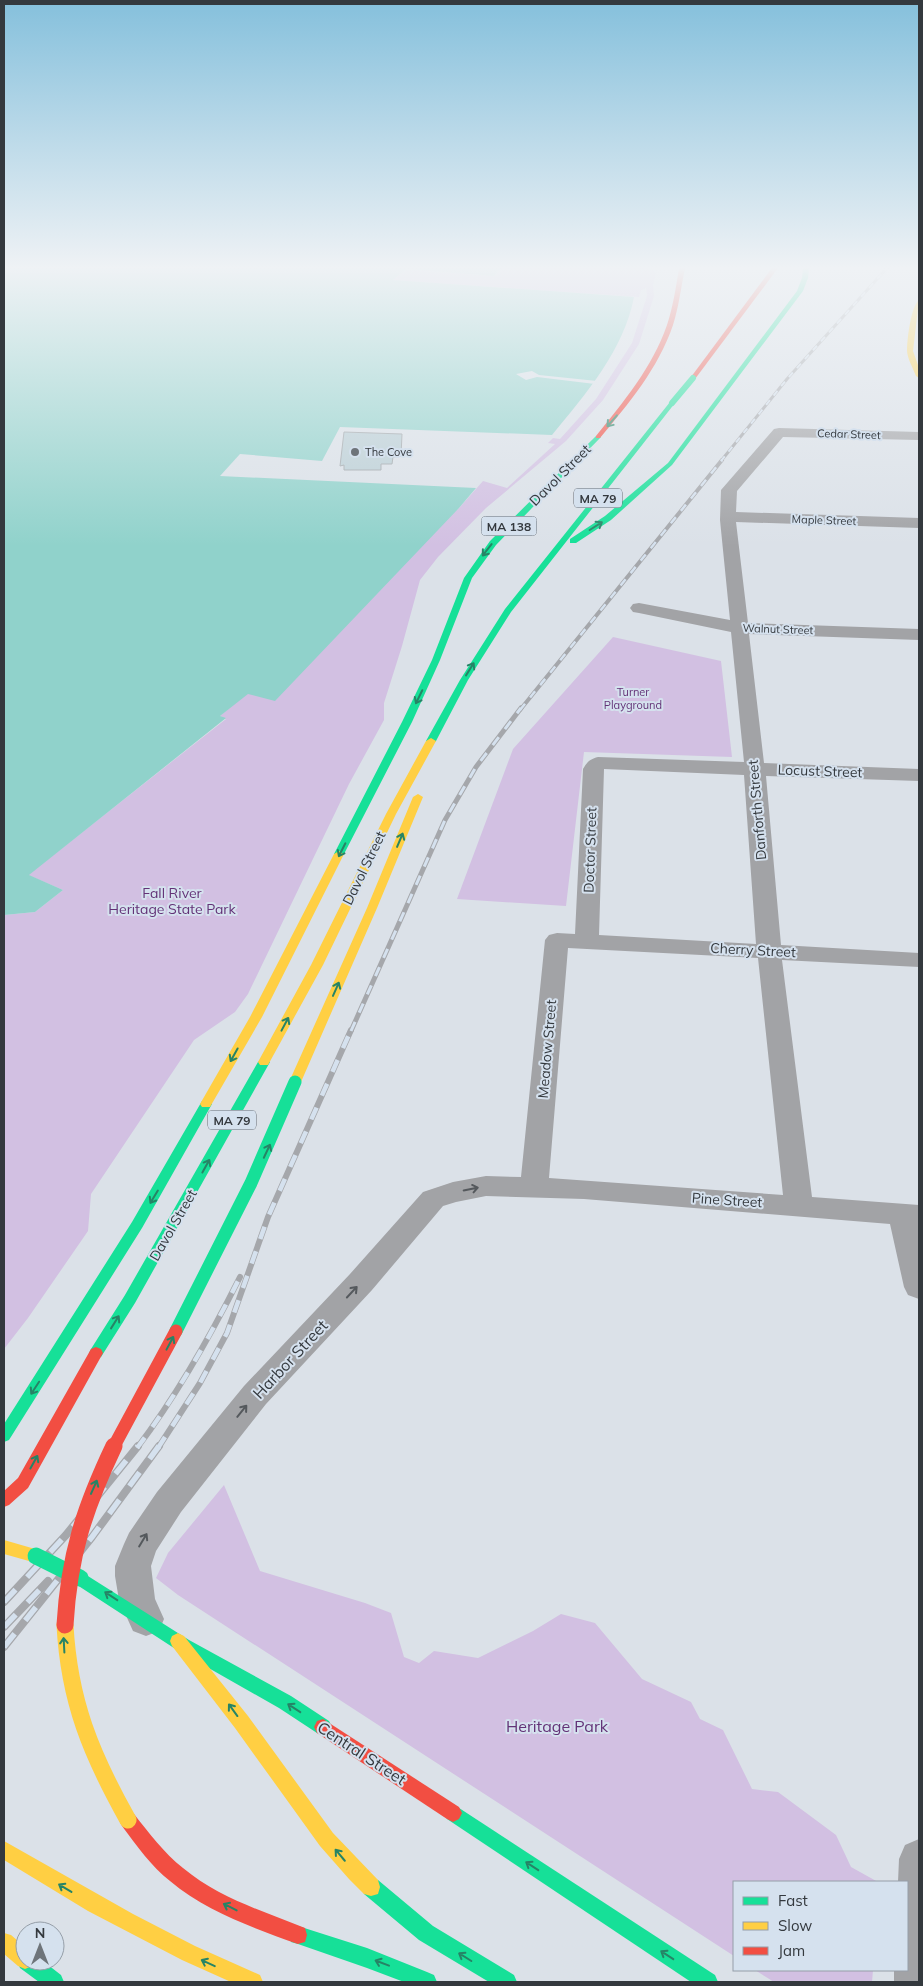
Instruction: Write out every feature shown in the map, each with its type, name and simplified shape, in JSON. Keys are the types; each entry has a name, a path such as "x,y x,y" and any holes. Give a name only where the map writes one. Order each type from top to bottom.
{"main road":[{"name":"Davol Street","path":"4,1436 77,1323 158,1189 256,1017 365,807 430,675 462,592 475,566 503,532 602,433 641,391 656,361"},
{"name":"Davol Street","path":"4,1500 23,1483 92,1360 145,1274 222,1138 317,965 391,814 437,726 464,680 508,611 706,361"},
{"path":"554,552 608,518 670,464 712,400 744,361"},
{"path":"913,361 919,376"},
{"path":"663,394 690,397"},
{"path":"428,769 437,726"},
{"path":"422,786 372,908 295,1082 272,1140 224,1241 98,1477 87,1504 70,1559 63,1624 70,1688 77,1718 90,1752 106,1787 128,1820 154,1852 184,1881 212,1898 247,1915 381,1963 427,1982"},
{"name":"Central Street","path":"4,1547 36,1556 80,1578 178,1641 285,1702 708,1982"},
{"path":"178,1641 228,1702 303,1809 357,1875 426,1933 507,1982"},
{"path":"4,1850 106,1912 210,1965 253,1982"},
{"path":"4,1942 15,1951"},
{"path":"40,1971 54,1982"}],"street":[{"name":"Cedar Street","path":"779,432 919,436"},
{"name":"Danforth Street","path":"779,432 729,490 728,518 754,768 769,951 799,1206"},
{"name":"Maple Street","path":"728,518 919,523"},
{"name":"Walnut Street","path":"639,608 740,628 919,634"},
{"name":"Locust Street","path":"600,762 919,775"},
{"name":"Doctor Street","path":"587,941 593,769 600,762"},
{"name":"Meadow Street","path":"534,1188 557,940 587,941"},
{"name":"Cherry Street","path":"587,941 919,960"},
{"name":"Harbor Street","path":"146,1620 137,1600 133,1576 133,1566 140,1544 169,1502 255,1395 361,1282 433,1200 453,1192 486,1186 534,1188"},
{"name":"Pine Street","path":"534,1188 593,1190 911,1215"},
{"path":"911,1215 919,1287"},
{"path":"915,1982 919,1873"}],"green space":[{"name":"Fall River Heritage State Park","path":"621,361 628,361 603,400 566,441 486,508 438,557 420,580 384,703 384,720 349,784 248,994 235,1012 194,1040 91,1194 88,1231 28,1318 4,1349 4,915 35,912 63,890 28,875 226,719 220,716 459,508 483,481 507,488 555,444 548,443 553,438 560,439 596,399"},
{"name":"Turner Playground","path":"613,637 721,661 732,757 584,752 566,906 457,899 513,749"},
{"name":"Heritage Park","path":"224,1485 260,1571 365,1603 391,1613 404,1657 419,1663 434,1651 478,1658 533,1631 561,1614 595,1623 642,1679 691,1702 700,1719 723,1730 752,1789 778,1792 836,1835 851,1867 876,1881 733,1881 733,1955 178,1595 156,1578 168,1553"},
{"path":"757,1971 873,1971 872,1982 774,1982"}],"shaded area":[{"path":"4,361 608,361 590,388 552,435 340,427 322,461 240,454 220,476 476,488 275,701 248,694 220,716 226,718 29,875 63,890 35,912 4,915"}],"pier":[{"path":"532,371 539,375 597,381 595,384 537,377 526,380 516,374"}],"building":[{"name":"The Cove","path":"344,432 402,434 401,456 393,457 392,464 381,464 381,470 344,470 344,465 340,466"}],"railway":[{"path":"721,461 804,361"},
{"path":"520,710 722,460"},
{"path":"351,1031 445,820 476,767 521,708"},
{"path":"158,1448 200,1383 227,1333 268,1217 351,1030"},
{"path":"137,1448 166,1407 192,1365 240,1277"},
{"path":"4,1602 66,1535 138,1446"},
{"path":"4,1647 92,1537 159,1446"},
{"path":"4,1627 48,1581"}],"traffic: fast":[{"path":"573,541 608,518 670,464 748,361"},
{"path":"672,403 693,378"},
{"path":"431,741 464,680 508,611 672,403"},
{"path":"339,854 407,722 436,660 468,578 493,543 598,437"},
{"path":"96,1353 130,1299 264,1062"},
{"path":"176,1331 251,1183 295,1082"},
{"path":"4,1436 137,1225 206,1104"},
{"path":"36,1556 80,1578"},
{"path":"80,1578 183,1645 285,1702 323,1727"},
{"path":"453,1813 708,1982"},
{"path":"371,1887 426,1933 507,1982"},
{"path":"298,1935 367,1958 427,1982"},
{"path":"40,1971 54,1982"}],"traffic: slow":[{"path":"913,361 919,376"},
{"path":"264,1062 317,965 391,814 431,741"},
{"path":"295,1082 372,908 418,797"},
{"path":"206,1104 256,1017 339,854"},
{"path":"4,1547 36,1556"},
{"path":"65,1625 66,1652 70,1678 83,1727 103,1773 128,1820"},
{"path":"178,1641 242,1722 327,1840 371,1887"},
{"path":"4,1850 64,1887 126,1921 189,1953 253,1982"},
{"path":"4,1942 15,1951"}],"traffic: jam":[{"path":"598,437 636,389 654,361"},
{"path":"693,378 706,361"},
{"path":"65,1625 67,1585 75,1546 86,1509 101,1472 119,1436 176,1331"},
{"path":"4,1500 23,1483 96,1353"},
{"path":"323,1727 453,1813"},
{"path":"128,1820 163,1862 191,1885 235,1910 298,1935"}],"place":[{"name":"The Cove","path":"355,452"}]}
